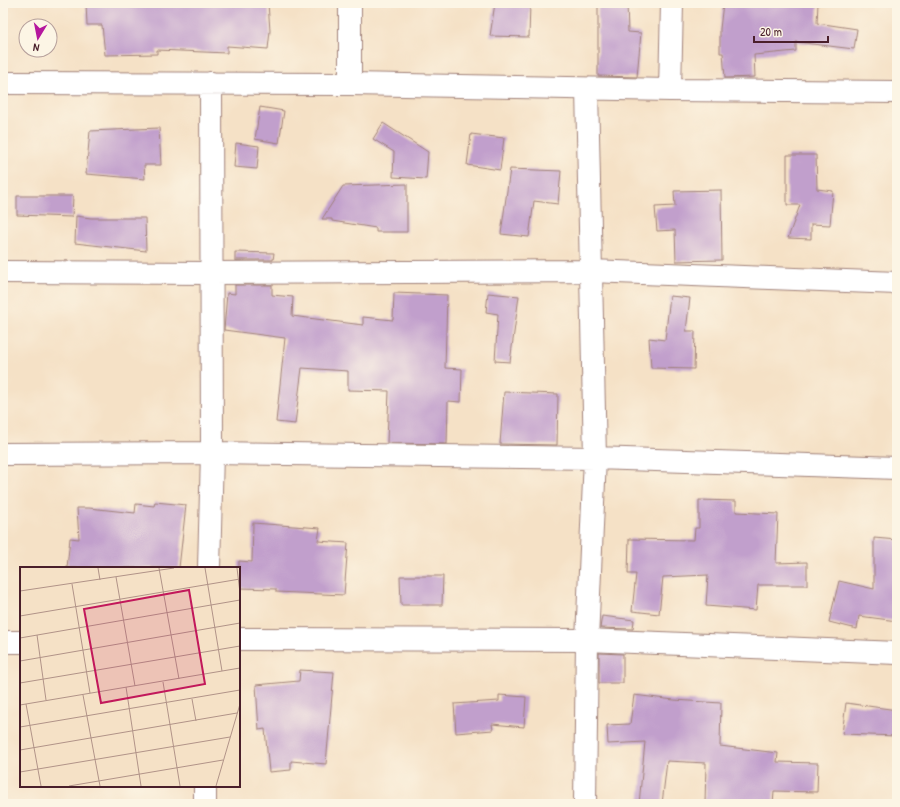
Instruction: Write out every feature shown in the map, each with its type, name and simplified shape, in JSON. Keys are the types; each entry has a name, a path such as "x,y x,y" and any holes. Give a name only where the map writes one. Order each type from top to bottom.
{"street":[{"path":"350,3 350,84"},
{"path":"670,90 672,3"},
{"path":"3,83 350,84 587,89 897,92"},
{"path":"209,567 212,453 211,83"},
{"path":"585,804 587,640 595,458 587,89"},
{"path":"3,272 591,271 897,283"},
{"path":"3,454 212,453 595,458 897,468"},
{"path":"240,639 587,640 897,653"},
{"path":"3,642 20,642"},
{"path":"205,787 205,804"}],"building":[{"path":"86,3 268,3 270,31 268,49 227,46 227,53 157,50 157,54 105,55 102,25 87,25"},
{"path":"495,3 530,3 529,37 490,36"},
{"path":"598,3 627,3 628,32 641,33 637,77 598,76"},
{"path":"723,3 818,3 817,23 857,29 854,49 796,42 796,51 754,55 755,77 725,78 723,53 720,53 720,29"},
{"path":"260,107 284,111 279,143 255,139"},
{"path":"383,123 428,152 426,179 393,177 394,152 373,139"},
{"path":"159,128 161,165 144,165 145,179 86,174 90,131"},
{"path":"471,134 504,138 500,170 467,165"},
{"path":"236,143 259,146 257,169 234,167"},
{"path":"787,155 816,155 817,189 833,191 830,225 811,224 811,239 788,238 800,205 787,205"},
{"path":"510,169 561,171 558,204 534,201 529,237 501,234"},
{"path":"407,184 407,232 376,232 376,228 332,221 332,219 322,219 343,186"},
{"path":"721,190 722,260 676,261 675,230 657,231 655,207 675,206 674,191"},
{"path":"17,196 73,196 72,217 17,215"},
{"path":"76,216 91,218 145,218 146,251 75,243"},
{"path":"235,252 274,253 273,260 235,260"},
{"path":"235,285 272,285 272,295 293,297 292,316 363,325 363,317 393,320 394,293 447,295 445,368 462,369 461,402 448,401 447,444 387,443 389,391 348,390 348,371 302,368 295,424 276,422 285,338 224,330 227,293 235,294"},
{"path":"488,293 519,296 510,362 495,361 498,314 486,312"},
{"path":"670,296 690,298 686,331 695,331 694,369 651,368 649,338 665,340"},
{"path":"504,392 558,394 557,445 500,444"},
{"path":"699,500 736,501 736,512 778,514 776,563 807,562 807,585 758,585 756,610 706,606 708,575 663,577 659,614 632,611 636,574 628,574 629,539 694,540 695,528 699,528"},
{"path":"155,502 186,505 179,567 67,567 70,538 79,539 77,508 135,513 136,504 154,506"},
{"path":"253,523 320,528 318,541 348,543 344,595 276,592 276,589 240,588 239,561 252,562"},
{"path":"874,538 897,540 897,621 859,616 857,629 829,622 839,581 874,589"},
{"path":"400,576 443,576 442,605 401,605"},
{"path":"602,616 634,620 633,629 600,628"},
{"path":"599,653 623,654 623,683 599,683"},
{"path":"300,670 334,672 326,764 291,761 291,770 269,772 265,729 259,730 256,685 299,681"},
{"path":"499,695 526,697 524,727 492,724 493,730 456,733 454,704 499,701"},
{"path":"634,695 674,700 721,703 720,746 778,753 777,762 818,763 817,792 774,791 773,804 705,804 706,763 667,761 662,804 639,804 645,742 608,744 607,725 630,724"},
{"path":"846,703 897,710 897,736 842,734"}]}
